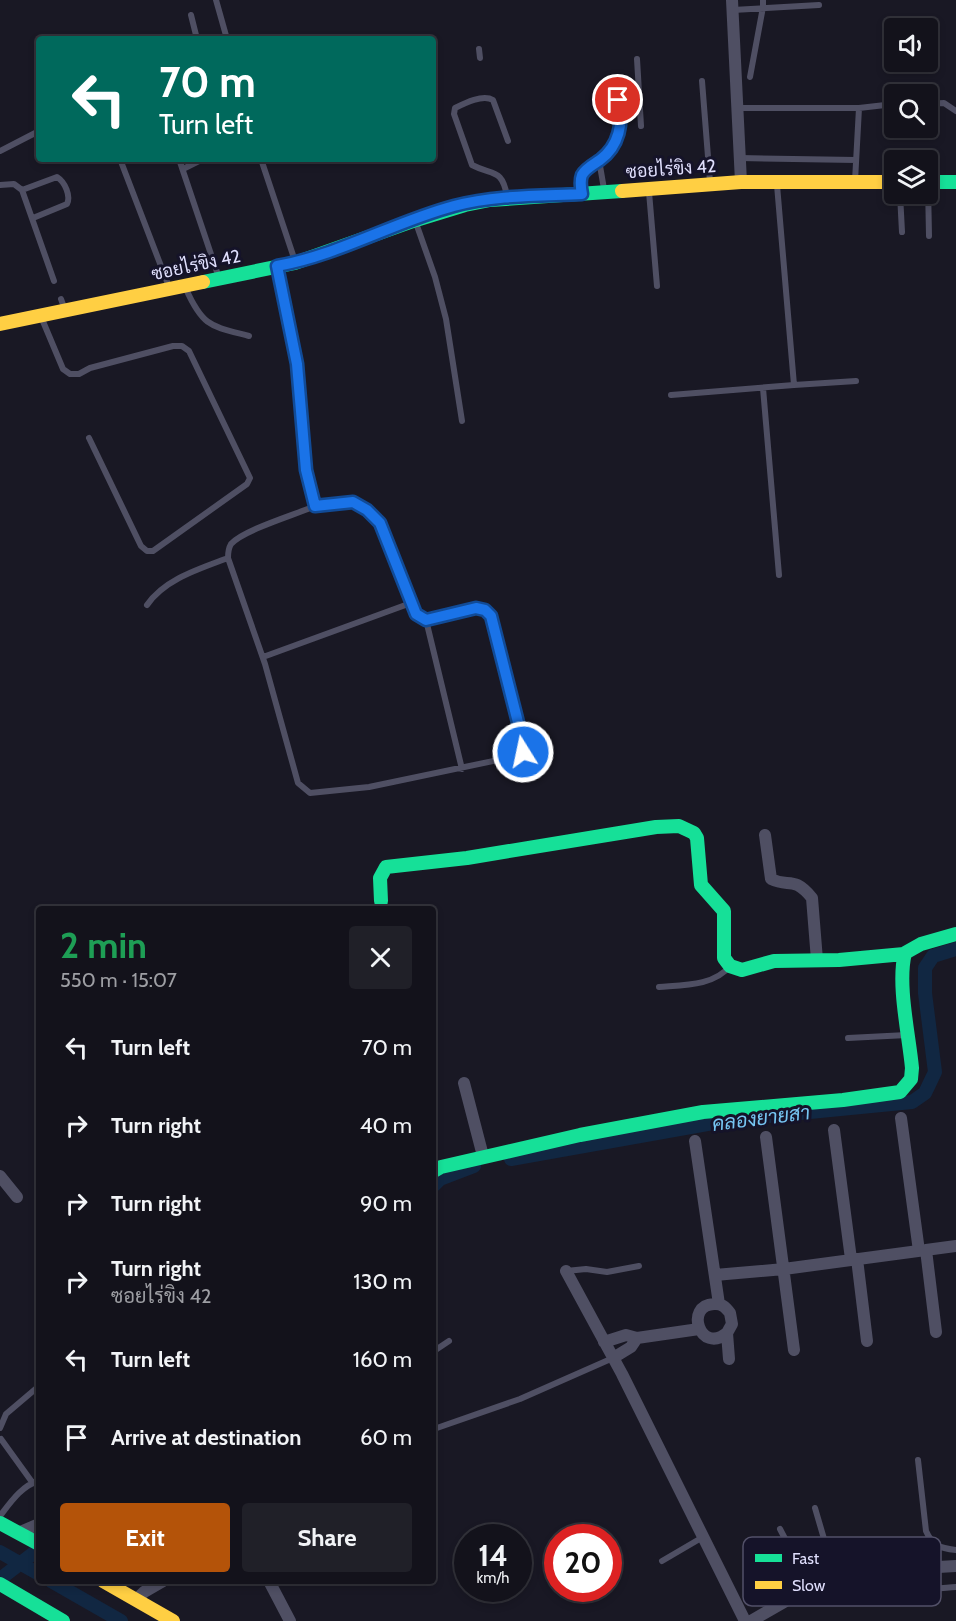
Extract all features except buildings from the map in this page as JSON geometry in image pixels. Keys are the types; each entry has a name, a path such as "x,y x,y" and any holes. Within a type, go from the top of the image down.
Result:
{"street":[{"path":"732,5 741,182"},
{"name":"ซอยไร่ขิง 42","path":"0,324 41,316 63,305 169,289 295,263 456,206 507,198 741,182 884,182"},
{"path":"938,182 956,182"},
{"path":"381,902 380,876 381,871 386,867 467,858 656,827 687,828 694,832 697,838 701,885 724,911 724,958 735,969 742,970 774,962 904,954 924,943 956,934"},
{"path":"765,835 771,879 777,882 796,883 812,898 817,960"},
{"path":"436,1171 441,1167 483,1156 703,1112 843,1100 900,1092 911,1080 912,1068 903,987 904,954"},
{"path":"464,1083 483,1156"},
{"path":"901,1119 936,1332"},
{"path":"834,1130 867,1341"},
{"path":"766,1137 794,1350"},
{"path":"694,1141 719,1304"},
{"path":"0,1176 17,1197"},
{"path":"716,1275 784,1269 956,1246"},
{"path":"566,1271 613,1358 745,1621"},
{"path":"719,1304 727,1309 732,1318 732,1324 727,1333 718,1338 703,1334 699,1329 697,1324 699,1313 707,1305 719,1304"},
{"path":"604,1342 626,1335 637,1338 699,1329"},
{"path":"727,1333 729,1359"},
{"path":"613,1358 631,1347 637,1338"},
{"path":"0,1523 36,1542"},
{"path":"21,1534 36,1526"},
{"path":"941,1567 956,1566"},
{"path":"108,1584 173,1621"},
{"path":"136,1600 158,1584"},
{"path":"271,1584 290,1621"},
{"path":"4,1587 63,1621"},
{"path":"751,1621 777,1606"}],"lane":[{"path":"216,0 226,36"},
{"path":"750,77 763,4"},
{"path":"732,5 819,5"},
{"path":"191,15 196,36"},
{"path":"479,49 480,58"},
{"path":"637,59 641,126"},
{"path":"702,81 710,184"},
{"path":"507,198 504,182 499,175 472,165 454,114 455,108 483,98 493,100 508,141"},
{"path":"582,194 581,177 616,142 621,125 618,100"},
{"path":"620,108 640,103"},
{"path":"938,103 944,103 956,111"},
{"path":"737,108 859,108 884,105"},
{"path":"855,182 859,108"},
{"path":"0,151 36,133"},
{"path":"740,158 856,160"},
{"path":"599,160 605,192"},
{"path":"121,162 169,289"},
{"path":"180,162 219,279"},
{"path":"183,169 197,162"},
{"path":"262,162 295,263"},
{"path":"22,190 57,177 62,180 69,196 67,204 33,218"},
{"path":"776,182 794,385"},
{"path":"0,185 14,184 22,190 54,281"},
{"path":"649,189 657,286"},
{"path":"901,204 902,232"},
{"path":"927,204 928,236"},
{"path":"415,220 435,277 446,319 462,422"},
{"path":"277,266 297,364 306,470 315,506"},
{"path":"185,285 195,308 205,322 249,336"},
{"path":"41,316 63,369 70,374 80,374 90,368 173,346 182,346 189,351 250,478 247,484 153,551 147,551 141,546 89,438"},
{"path":"671,395 856,381"},
{"path":"763,388 779,575"},
{"path":"353,502 367,510 380,523 416,614 426,620 476,608 485,610 491,616 524,746 523,752 517,756 462,769 357,789 310,793 298,783 263,657 228,558 228,549 233,542 248,533 315,506 353,502"},
{"path":"147,605 157,592 187,574 228,558"},
{"path":"263,657 411,603"},
{"path":"426,620 462,769"},
{"path":"659,987 718,978 730,966"},
{"path":"848,1038 909,1034"},
{"path":"566,1271 586,1269 607,1272 639,1266"},
{"path":"436,1350 448,1341"},
{"path":"436,1428 520,1399 613,1358"},
{"path":"0,1428 6,1414 24,1396 36,1388"},
{"path":"0,1438 35,1481 22,1490 0,1516"},
{"path":"918,1460 928,1537"},
{"path":"815,1508 825,1537"},
{"path":"780,1529 784,1537"},
{"path":"662,1561 703,1537"},
{"path":"941,1548 956,1550"},
{"path":"941,1588 956,1587"}],"waterway":[{"name":"คลองยายสา","path":"511,1159 730,1120 912,1102 925,1093 935,1072 925,993 925,968 933,956 956,949"},
{"name":"คลองยายสา","path":"436,1183 440,1179 474,1166"},
{"name":"คลองยายสา","path":"0,1579 36,1551"},
{"name":"คลองยายสา","path":"0,1552 36,1572"},
{"path":"56,1584 121,1621"}],"traffic: fast":[{"path":"938,182 956,182"},
{"path":"203,282 295,263 465,205 490,200 622,191"},
{"path":"381,901 380,878 386,867 467,858 656,827 679,826 694,833 697,838 701,885 724,911 724,958 730,966 742,970 774,961 839,960 904,954"},
{"path":"436,1170 580,1135 703,1112 843,1100 900,1092 911,1079 912,1068 902,979 905,953 921,944 956,934"},
{"path":"0,1523 36,1542"},
{"path":"0,1584 63,1621"}],"traffic: slow":[{"path":"622,191 741,182 884,182"},
{"path":"0,324 203,282"},
{"path":"108,1584 173,1621"}],"route":[{"path":"523,752 524,746 491,616 485,610 476,608 426,620 416,614 380,523 367,510 353,502 315,506 306,470 297,364 277,266 325,254 436,211 456,206 490,200 582,194 581,177 586,170 605,156 616,142 621,125 618,100"}]}
